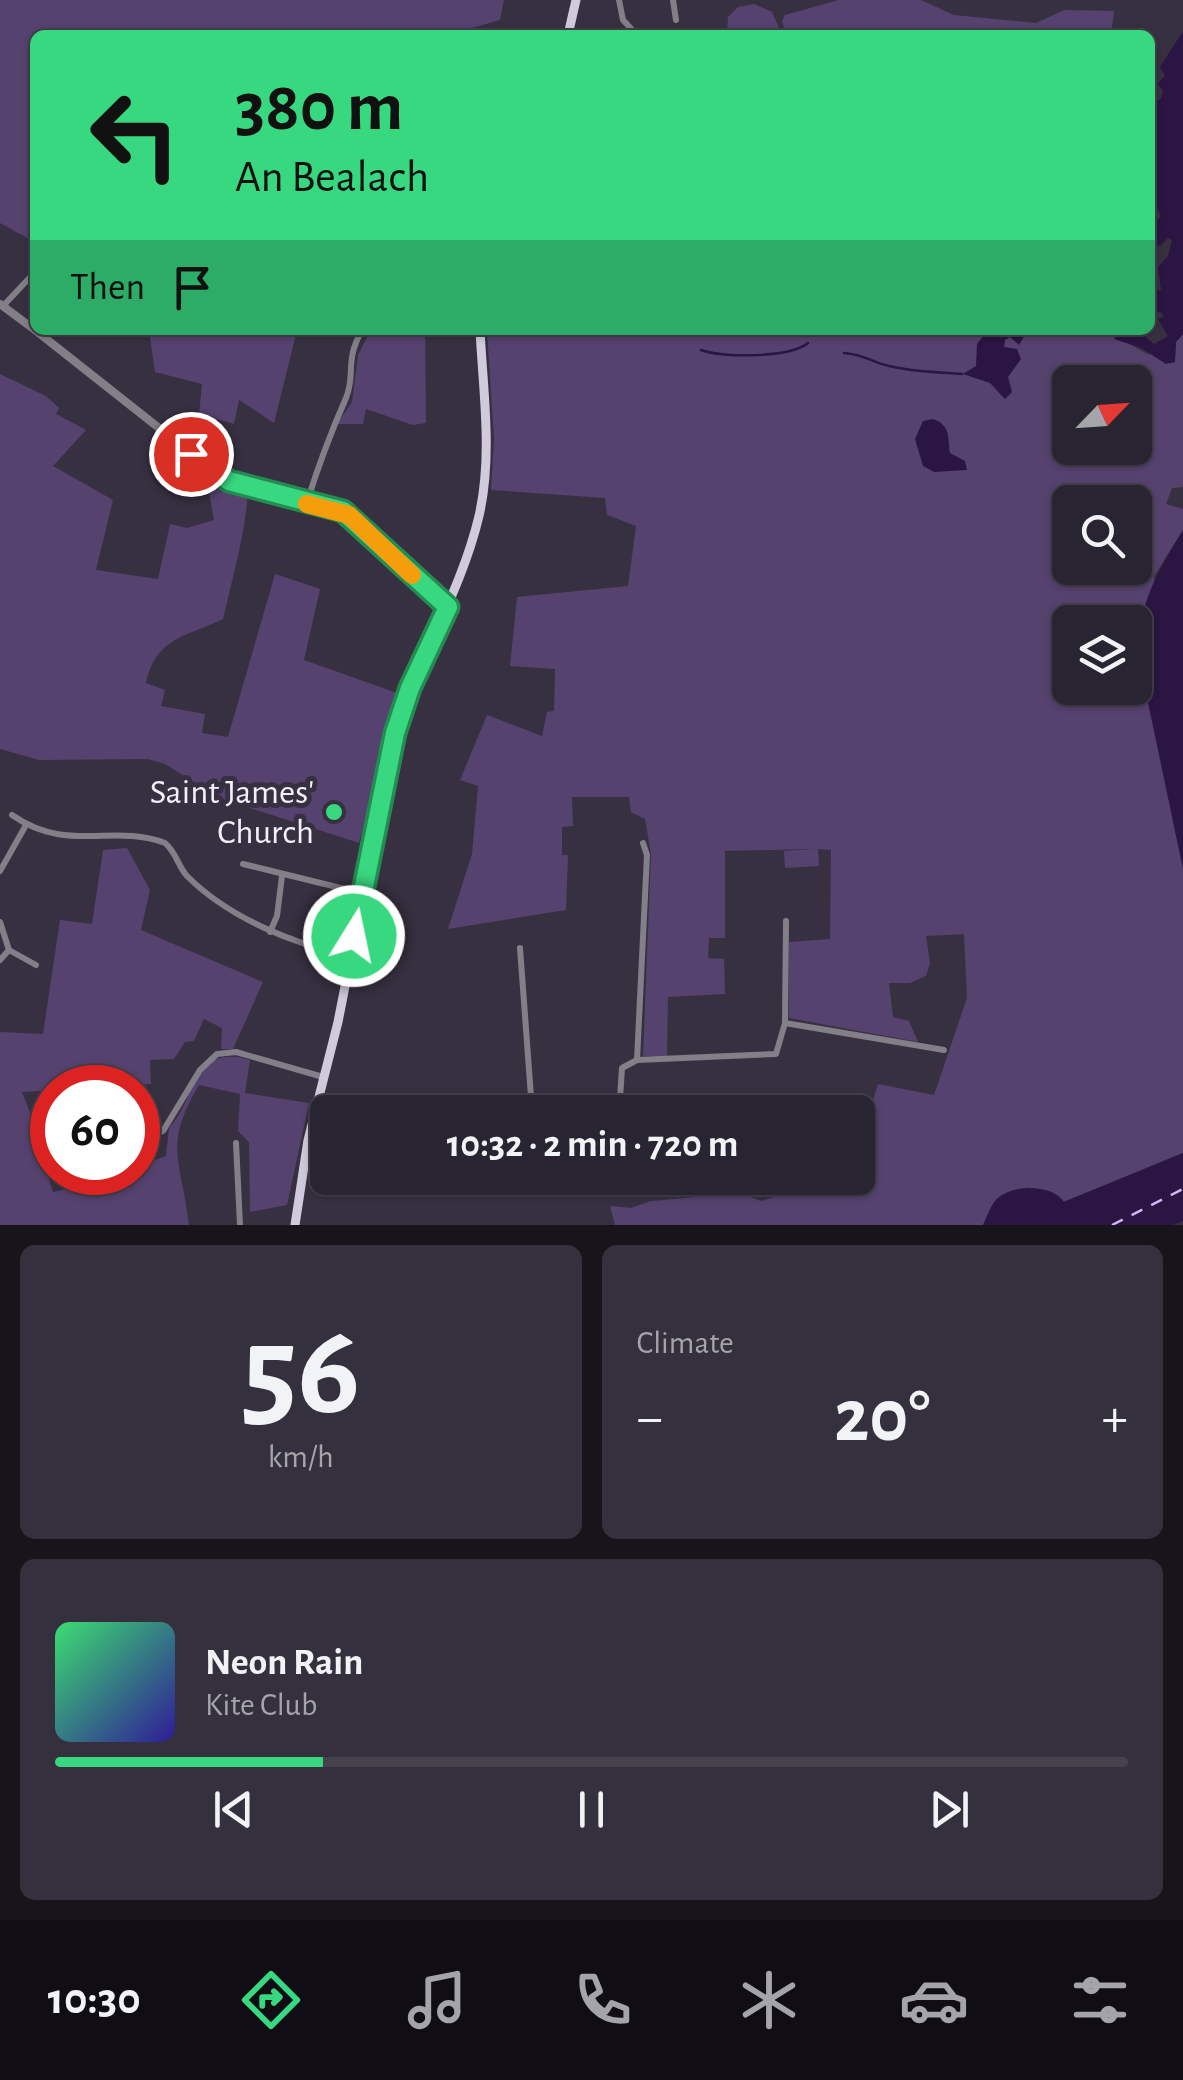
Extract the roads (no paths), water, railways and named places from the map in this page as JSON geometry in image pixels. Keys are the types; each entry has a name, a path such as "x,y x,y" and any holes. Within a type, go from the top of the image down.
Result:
{"main road":[{"path":"569,30 576,0"},
{"path":"295,1225 308,1140 402,711 448,607 480,514 486,439 480,335"}],"street":[{"path":"619,0 624,20 633,30"},
{"path":"673,0 676,20"},
{"path":"30,277 1,306 30,326"},
{"path":"41,335 214,472 349,515 448,607"},
{"path":"306,504 335,416 346,397 349,356 360,335"},
{"path":"12,815 26,826 78,839 133,837 165,844 194,882 270,932 300,945 350,956"},
{"path":"0,872 26,826"},
{"path":"637,1060 647,855 643,844"},
{"path":"243,864 361,893"},
{"path":"270,932 277,916 282,876"},
{"path":"620,1095 622,1068 637,1060 768,1056 780,1050 786,921"},
{"path":"0,922 9,950 36,965"},
{"path":"520,948 531,1095"},
{"path":"0,960 9,950"},
{"path":"784,1023 944,1050"},
{"path":"160,1132 200,1070 223,1052 323,1077"},
{"path":"236,1143 240,1225"}],"waterway":[{"path":"701,350 756,355 787,352 808,343"},
{"path":"844,353 898,368 962,374"}],"place":[{"name":"Saint James' Church","path":"334,812"}]}
